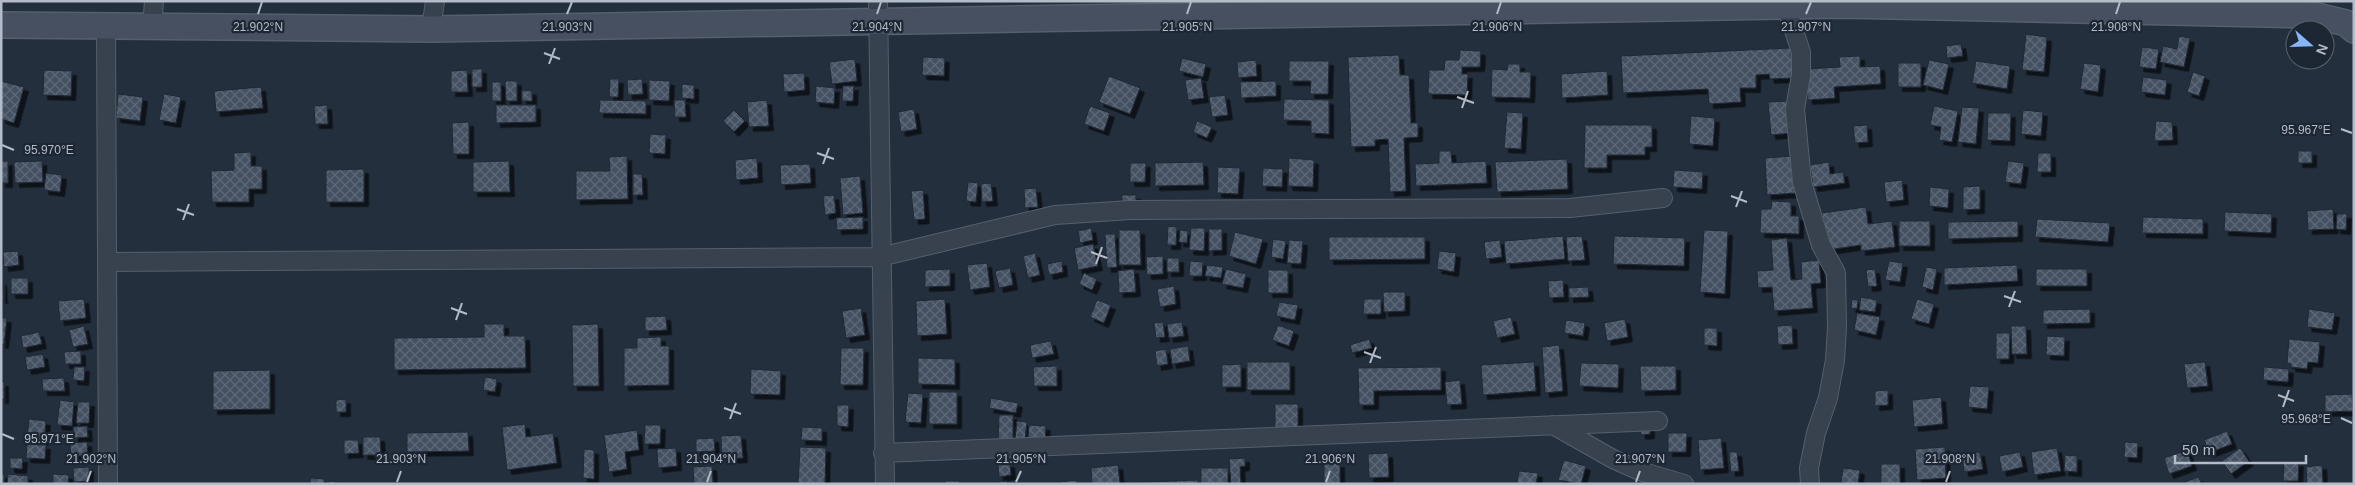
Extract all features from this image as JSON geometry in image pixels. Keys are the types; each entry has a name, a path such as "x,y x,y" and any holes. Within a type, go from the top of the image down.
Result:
{"street":[{"path":"152,28 154,1"},
{"path":"431,30 435,1"},
{"path":"1,25 431,30 878,12 1786,6 1844,3 2313,15 2346,23 2354,30"},
{"path":"1786,6 1801,52 1801,75 1795,109 1802,182 1821,245 1836,273 1837,327 1835,360 1828,398 1816,433 1809,468 1810,484"},
{"path":"878,12 880,257 885,484"},
{"path":"106,27 108,484"},
{"path":"108,262 880,257 1065,214 1130,210 1570,208 1663,198"},
{"path":"883,453 1658,420"},
{"path":"1553,425 1626,465 1684,484"}],"building":[{"path":"2026,34 2047,37 2044,72 2022,70"},
{"path":"2179,36 2190,38 2184,67 2160,62 2163,46 2177,49"},
{"path":"1961,44 1963,56 1947,58 1946,46"},
{"path":"2142,47 2159,49 2156,69 2139,67"},
{"path":"1791,48 1792,78 1770,79 1769,74 1756,75 1756,88 1740,88 1741,102 1709,104 1708,89 1623,93 1621,56"},
{"path":"1460,50 1481,51 1480,67 1462,67 1462,74 1468,74 1467,95 1428,94 1429,70 1444,70 1445,60 1459,60"},
{"path":"1399,55 1400,75 1409,75 1411,123 1418,123 1418,137 1404,138 1406,191 1390,192 1388,139 1375,140 1375,146 1351,147 1348,57"},
{"path":"1860,56 1860,67 1880,66 1881,84 1834,87 1835,98 1808,100 1806,69 1840,67 1839,57"},
{"path":"923,57 945,58 944,76 922,75"},
{"path":"1182,58 1206,64 1203,77 1179,71"},
{"path":"855,59 857,81 832,84 829,62"},
{"path":"1256,60 1257,76 1238,78 1237,62"},
{"path":"1929,60 1949,64 1943,90 1923,85"},
{"path":"1289,61 1329,61 1328,94 1310,94 1311,81 1289,81"},
{"path":"1976,61 2010,66 2007,89 1972,83"},
{"path":"1898,63 1921,63 1921,87 1898,87"},
{"path":"2084,63 2101,65 2098,92 2080,89"},
{"path":"1508,64 1520,64 1520,72 1531,72 1530,98 1491,97 1492,69 1507,70"},
{"path":"472,69 482,69 482,87 472,87"},
{"path":"44,70 72,71 71,96 43,95"},
{"path":"467,70 468,92 451,92 451,71"},
{"path":"1607,71 1608,95 1562,98 1561,74"},
{"path":"2193,72 2205,76 2199,96 2187,92"},
{"path":"804,73 805,90 784,92 783,74"},
{"path":"1109,76 1140,88 1130,114 1099,102"},
{"path":"2143,77 2167,80 2165,95 2141,92"},
{"path":"1201,78 1204,98 1188,100 1185,80"},
{"path":"610,79 619,79 618,97 609,97"},
{"path":"642,79 643,94 628,95 627,80"},
{"path":"649,80 670,81 669,101 649,100"},
{"path":"1,81 24,87 14,123 1,119"},
{"path":"505,81 517,81 517,101 506,101"},
{"path":"1276,81 1276,96 1241,98 1240,82"},
{"path":"492,82 501,82 501,101 492,101"},
{"path":"682,84 694,85 694,99 682,98"},
{"path":"816,86 835,88 834,104 815,102"},
{"path":"843,86 854,86 853,101 842,101"},
{"path":"261,87 263,108 216,112 214,91"},
{"path":"522,90 532,91 532,101 522,101"},
{"path":"118,94 143,97 140,121 116,118"},
{"path":"164,94 181,97 176,123 159,120"},
{"path":"1225,95 1228,115 1212,117 1209,97"},
{"path":"1284,99 1329,100 1329,134 1311,133 1311,121 1283,120"},
{"path":"600,100 646,101 646,114 599,113"},
{"path":"674,100 685,100 686,117 675,117"},
{"path":"767,100 769,126 749,127 747,102"},
{"path":"1790,101 1792,133 1771,135 1768,102"},
{"path":"327,105 328,124 315,124 314,106"},
{"path":"496,105 536,105 536,122 496,123"},
{"path":"1090,106 1110,113 1104,131 1084,124"},
{"path":"1934,106 1958,111 1952,142 1939,140 1941,127 1930,125"},
{"path":"1962,107 1979,108 1976,144 1958,142"},
{"path":"914,109 917,129 901,132 898,112"},
{"path":"734,110 745,121 734,132 723,121"},
{"path":"2023,110 2043,112 2041,136 2021,134"},
{"path":"1507,112 1523,113 1521,149 1504,148"},
{"path":"1988,113 2011,113 2010,141 1987,140"},
{"path":"1691,116 1715,118 1713,146 1689,144"},
{"path":"1197,121 1212,127 1207,138 1193,132"},
{"path":"2156,121 2172,122 2173,140 2154,141"},
{"path":"469,122 469,154 453,154 452,123"},
{"path":"1585,125 1652,125 1652,147 1645,147 1645,155 1607,155 1607,168 1584,168"},
{"path":"1867,125 1868,142 1855,143 1853,126"},
{"path":"650,134 666,135 665,154 649,153"},
{"path":"1439,151 1451,151 1452,163 1486,161 1487,183 1416,186 1415,164 1439,163"},
{"path":"2298,151 2312,151 2312,163 2298,163"},
{"path":"251,152 251,166 262,166 262,189 249,189 249,202 212,202 211,171 234,170 234,153"},
{"path":"2038,153 2051,153 2051,172 2037,172"},
{"path":"627,156 628,199 576,200 576,171 610,171 609,157"},
{"path":"1794,156 1796,193 1767,195 1765,158"},
{"path":"757,158 758,178 736,180 735,160"},
{"path":"1289,158 1314,160 1313,187 1288,186"},
{"path":"1567,159 1568,189 1497,192 1495,162"},
{"path":"1,161 8,161 8,183 1,183"},
{"path":"42,161 43,182 15,183 14,162"},
{"path":"509,161 510,192 473,192 473,162"},
{"path":"2008,161 2024,163 2021,184 2005,182"},
{"path":"1203,162 1204,185 1155,186 1155,163"},
{"path":"1829,162 1830,174 1843,172 1845,183 1813,187 1810,165"},
{"path":"1130,163 1146,163 1145,182 1130,182"},
{"path":"810,164 811,183 781,185 780,165"},
{"path":"1218,167 1240,168 1238,194 1217,193"},
{"path":"1263,168 1283,169 1282,187 1262,186"},
{"path":"364,169 364,202 326,202 326,170"},
{"path":"1674,170 1703,172 1702,189 1673,187"},
{"path":"46,173 62,175 60,192 44,190"},
{"path":"633,174 642,174 643,195 633,195"},
{"path":"860,176 863,213 843,215 840,178"},
{"path":"1902,180 1904,200 1886,202 1884,182"},
{"path":"968,182 978,183 976,202 966,201"},
{"path":"991,183 993,201 982,202 981,184"},
{"path":"1980,186 1980,209 1963,210 1963,187"},
{"path":"1930,187 1949,189 1948,208 1929,206"},
{"path":"1036,188 1038,207 1025,208 1024,189"},
{"path":"923,190 925,219 914,220 911,191"},
{"path":"834,195 836,213 825,215 823,196"},
{"path":"1122,195 1136,195 1136,208 1122,208"},
{"path":"1772,201 1791,202 1791,216 1799,216 1799,234 1760,233 1761,209 1771,209"},
{"path":"1866,207 1868,224 1892,221 1895,247 1861,251 1861,245 1827,250 1822,213"},
{"path":"2333,209 2334,229 2308,230 2307,211"},
{"path":"2225,212 2272,214 2271,233 2224,231"},
{"path":"2337,214 2347,214 2346,230 2336,229"},
{"path":"863,217 863,229 837,230 836,218"},
{"path":"2143,217 2203,219 2203,234 2142,233"},
{"path":"2037,219 2110,223 2108,242 2035,237"},
{"path":"1899,221 1930,221 1930,246 1899,246"},
{"path":"2018,221 2018,237 1948,239 1948,222"},
{"path":"1168,226 1177,227 1176,245 1167,245"},
{"path":"1091,228 1093,240 1080,243 1078,231"},
{"path":"1191,228 1205,228 1204,251 1189,250"},
{"path":"1209,229 1222,229 1222,250 1209,251"},
{"path":"1119,230 1140,230 1141,265 1119,265"},
{"path":"1180,230 1188,231 1187,243 1179,242"},
{"path":"1704,230 1728,231 1725,294 1700,292"},
{"path":"1235,232 1263,239 1256,264 1229,256"},
{"path":"1105,234 1115,234 1117,267 1107,268"},
{"path":"1563,236 1565,259 1506,264 1504,241"},
{"path":"1582,236 1585,260 1568,261 1566,237"},
{"path":"1614,236 1685,238 1684,266 1613,264"},
{"path":"1329,237 1425,237 1425,259 1329,260"},
{"path":"1787,238 1791,280 1802,279 1801,262 1819,260 1821,283 1811,284 1813,308 1774,311 1772,287 1758,288 1757,271 1773,270 1771,240"},
{"path":"1273,239 1286,241 1283,259 1271,257"},
{"path":"1289,240 1303,241 1301,264 1287,263"},
{"path":"1500,240 1502,257 1486,259 1484,242"},
{"path":"1093,244 1098,266 1078,270 1074,248"},
{"path":"18,251 19,265 4,267 3,252"},
{"path":"1439,251 1456,253 1454,272 1437,269"},
{"path":"1035,253 1040,275 1028,278 1023,256"},
{"path":"1163,256 1163,274 1147,275 1146,257"},
{"path":"1167,258 1179,258 1179,272 1167,272"},
{"path":"1062,261 1063,272 1049,275 1047,264"},
{"path":"1190,261 1203,262 1202,276 1189,276"},
{"path":"1889,261 1903,263 1900,282 1885,280"},
{"path":"987,263 990,287 970,290 967,265"},
{"path":"1207,265 1223,267 1221,278 1205,276"},
{"path":"2017,265 2018,281 1944,285 1944,268"},
{"path":"1926,267 1937,269 1933,290 1922,287"},
{"path":"1010,268 1013,285 999,288 995,271"},
{"path":"950,269 950,286 925,287 925,270"},
{"path":"1134,269 1136,292 1119,293 1118,271"},
{"path":"1226,269 1246,274 1243,288 1222,284"},
{"path":"1875,269 1877,286 1868,287 1866,270"},
{"path":"2036,269 2087,269 2087,286 2036,286"},
{"path":"1268,270 1288,270 1288,293 1268,293"},
{"path":"1084,273 1097,279 1092,290 1079,284"},
{"path":"11,278 28,278 28,294 11,294"},
{"path":"1563,280 1564,297 1549,298 1548,281"},
{"path":"2,281 3,299 1,299"},
{"path":"1174,286 1176,304 1160,307 1157,289"},
{"path":"1588,287 1589,297 1569,298 1569,288"},
{"path":"1383,292 1405,292 1405,311 1384,312"},
{"path":"1861,297 1877,300 1875,312 1859,310"},
{"path":"84,299 86,318 60,321 58,301"},
{"path":"945,299 947,334 917,336 916,301"},
{"path":"1364,299 1381,299 1381,314 1363,314"},
{"path":"1852,299 1858,300 1857,309 1851,308"},
{"path":"1917,299 1934,304 1929,324 1911,319"},
{"path":"1097,300 1111,305 1104,323 1090,317"},
{"path":"1279,302 1298,305 1295,320 1276,316"},
{"path":"861,308 865,335 846,338 842,311"},
{"path":"2090,309 2090,323 2043,324 2043,310"},
{"path":"2309,309 2335,313 2332,330 2307,327"},
{"path":"1857,313 1880,317 1876,335 1854,330"},
{"path":"666,316 667,330 645,331 645,317"},
{"path":"1511,317 1515,334 1497,338 1493,321"},
{"path":"1,318 7,318 4,344 1,344"},
{"path":"1625,319 1628,337 1607,341 1604,323"},
{"path":"1566,320 1585,323 1583,336 1564,333"},
{"path":"1163,322 1165,337 1156,338 1154,323"},
{"path":"1182,322 1184,336 1169,338 1167,324"},
{"path":"484,324 504,324 504,336 525,336 526,368 394,370 394,338 484,337"},
{"path":"598,324 599,386 573,386 572,325"},
{"path":"1278,325 1294,331 1289,346 1272,340"},
{"path":"1792,325 1793,344 1778,345 1777,326"},
{"path":"84,326 88,344 73,347 69,330"},
{"path":"2011,326 2026,326 2027,354 2012,354"},
{"path":"1704,328 1717,328 1717,346 1704,345"},
{"path":"39,332 42,344 23,348 21,336"},
{"path":"1996,333 2010,333 2009,359 1996,359"},
{"path":"2047,336 2065,337 2064,356 2046,355"},
{"path":"661,337 661,346 669,346 669,385 624,386 624,348 637,348 637,338"},
{"path":"1369,339 1372,348 1352,353 1350,345"},
{"path":"2289,339 2320,342 2318,363 2308,362 2307,369 2291,367 2291,364 2287,363"},
{"path":"1051,341 1054,354 1032,358 1030,345"},
{"path":"1559,345 1563,391 1545,393 1542,347"},
{"path":"1188,346 1190,361 1172,364 1170,349"},
{"path":"841,348 864,348 863,385 840,385"},
{"path":"1166,349 1168,364 1157,366 1155,351"},
{"path":"81,351 81,364 65,364 64,352"},
{"path":"43,354 45,367 27,370 25,357"},
{"path":"918,358 955,359 955,385 918,384"},
{"path":"1247,362 1290,362 1290,390 1247,390"},
{"path":"1534,362 1536,391 1483,395 1481,365"},
{"path":"2205,362 2208,386 2187,388 2184,364"},
{"path":"1581,363 1619,364 1618,388 1579,386"},
{"path":"1241,364 1241,387 1222,387 1222,365"},
{"path":"1057,366 1057,386 1034,386 1033,367"},
{"path":"1640,366 1676,366 1676,390 1641,391"},
{"path":"74,367 85,367 84,381 73,380"},
{"path":"1441,367 1441,390 1374,391 1374,405 1359,405 1358,368"},
{"path":"2264,367 2289,369 2288,382 2263,380"},
{"path":"751,369 781,371 780,395 750,394"},
{"path":"270,370 270,409 213,410 213,371"},
{"path":"485,377 497,379 495,392 483,390"},
{"path":"64,378 65,391 43,391 42,379"},
{"path":"1460,380 1462,404 1447,405 1445,382"},
{"path":"1,382 4,382 4,399 1,399"},
{"path":"1970,386 1989,387 1987,409 1968,407"},
{"path":"1888,390 1888,405 1875,406 1875,391"},
{"path":"929,392 957,392 957,424 929,424"},
{"path":"908,393 923,394 921,423 905,422"},
{"path":"2352,394 2353,411 2325,412 2325,395"},
{"path":"1941,397 1943,424 1914,427 1912,400"},
{"path":"991,398 1018,403 1016,413 989,408"},
{"path":"346,399 346,412 336,412 336,400"},
{"path":"60,400 74,402 72,426 57,425"},
{"path":"78,402 90,402 89,423 76,423"},
{"path":"1275,404 1298,404 1298,430 1275,430"},
{"path":"837,405 849,405 848,427 837,426"},
{"path":"999,415 1013,415 1013,445 998,445"},
{"path":"29,419 46,421 44,441 27,439"},
{"path":"1017,421 1027,422 1025,440 1015,439"},
{"path":"525,424 526,437 553,433 557,463 507,470 502,427"},
{"path":"645,425 661,425 660,444 644,444"},
{"path":"1029,425 1046,426 1045,441 1028,439"},
{"path":"1650,425 1650,434 1641,435 1640,426"},
{"path":"87,426 88,437 74,438 73,427"},
{"path":"802,427 822,428 822,441 801,440"},
{"path":"637,430 639,450 625,452 627,469 609,472 604,435"},
{"path":"2227,431 2232,444 2209,453 2204,440"},
{"path":"468,432 469,451 407,452 407,433"},
{"path":"1668,433 1687,433 1686,452 1668,452"},
{"path":"741,435 743,458 722,459 721,436"},
{"path":"363,437 380,437 381,455 363,455"},
{"path":"714,438 715,451 696,452 696,439"},
{"path":"1721,438 1724,468 1700,470 1698,440"},
{"path":"344,440 358,440 359,453 344,454"},
{"path":"87,442 88,456 71,456 70,443"},
{"path":"2125,442 2138,443 2137,458 2124,457"},
{"path":"27,444 46,445 45,459 26,458"},
{"path":"800,447 826,448 825,484 798,484"},
{"path":"1945,447 1946,478 1917,480 1915,449"},
{"path":"676,448 677,466 658,468 657,449"},
{"path":"2057,448 2061,471 2034,475 2031,452"},
{"path":"2240,448 2249,461 2231,474 2222,461"},
{"path":"584,449 594,450 594,479 583,478"},
{"path":"2187,450 2192,466 2169,474 2164,458"},
{"path":"1729,452 1737,452 1739,471 1731,472"},
{"path":"1980,452 1983,469 1964,472 1962,454"},
{"path":"2020,452 2023,467 2002,472 1999,456"},
{"path":"1388,453 1389,477 1369,478 1368,454"},
{"path":"2065,455 2077,456 2077,472 2064,471"},
{"path":"10,458 23,458 22,469 10,468"},
{"path":"1245,458 1245,466 1240,467 1241,484 1231,484 1229,459"},
{"path":"1564,460 1586,466 1581,484 1558,480"},
{"path":"2284,462 2299,462 2298,481 2283,481"},
{"path":"1010,463 1011,475 999,477 998,464"},
{"path":"1324,463 1340,463 1340,484 1324,484"},
{"path":"1881,464 1900,464 1900,484 1881,484"},
{"path":"1118,465 1120,484 1092,484 1091,468"},
{"path":"2322,465 2323,484 2307,484 2306,467"},
{"path":"712,466 713,483 694,484 693,467"},
{"path":"89,467 89,481 74,482 73,468"},
{"path":"1201,468 1228,468 1228,484 1201,484"},
{"path":"1843,468 1860,470 1858,484 1841,483"},
{"path":"1519,471 1538,473 1536,484 1517,484"},
{"path":"1,474 4,474 4,484 1,484"},
{"path":"8,474 28,476 28,484 7,484"},
{"path":"53,474 69,475 68,484 53,484"},
{"path":"2198,477 2202,484 2183,484 2183,483"},
{"path":"311,478 325,479 324,484 310,484"},
{"path":"1077,480 1077,484 1061,484 1060,482"},
{"path":"1198,480 1198,484 1125,484 1125,483"},
{"path":"329,481 343,483 343,484 329,484"},
{"path":"945,481 959,481 959,484 945,484"},
{"path":"1007,481 1008,484 998,484 998,482"}]}
